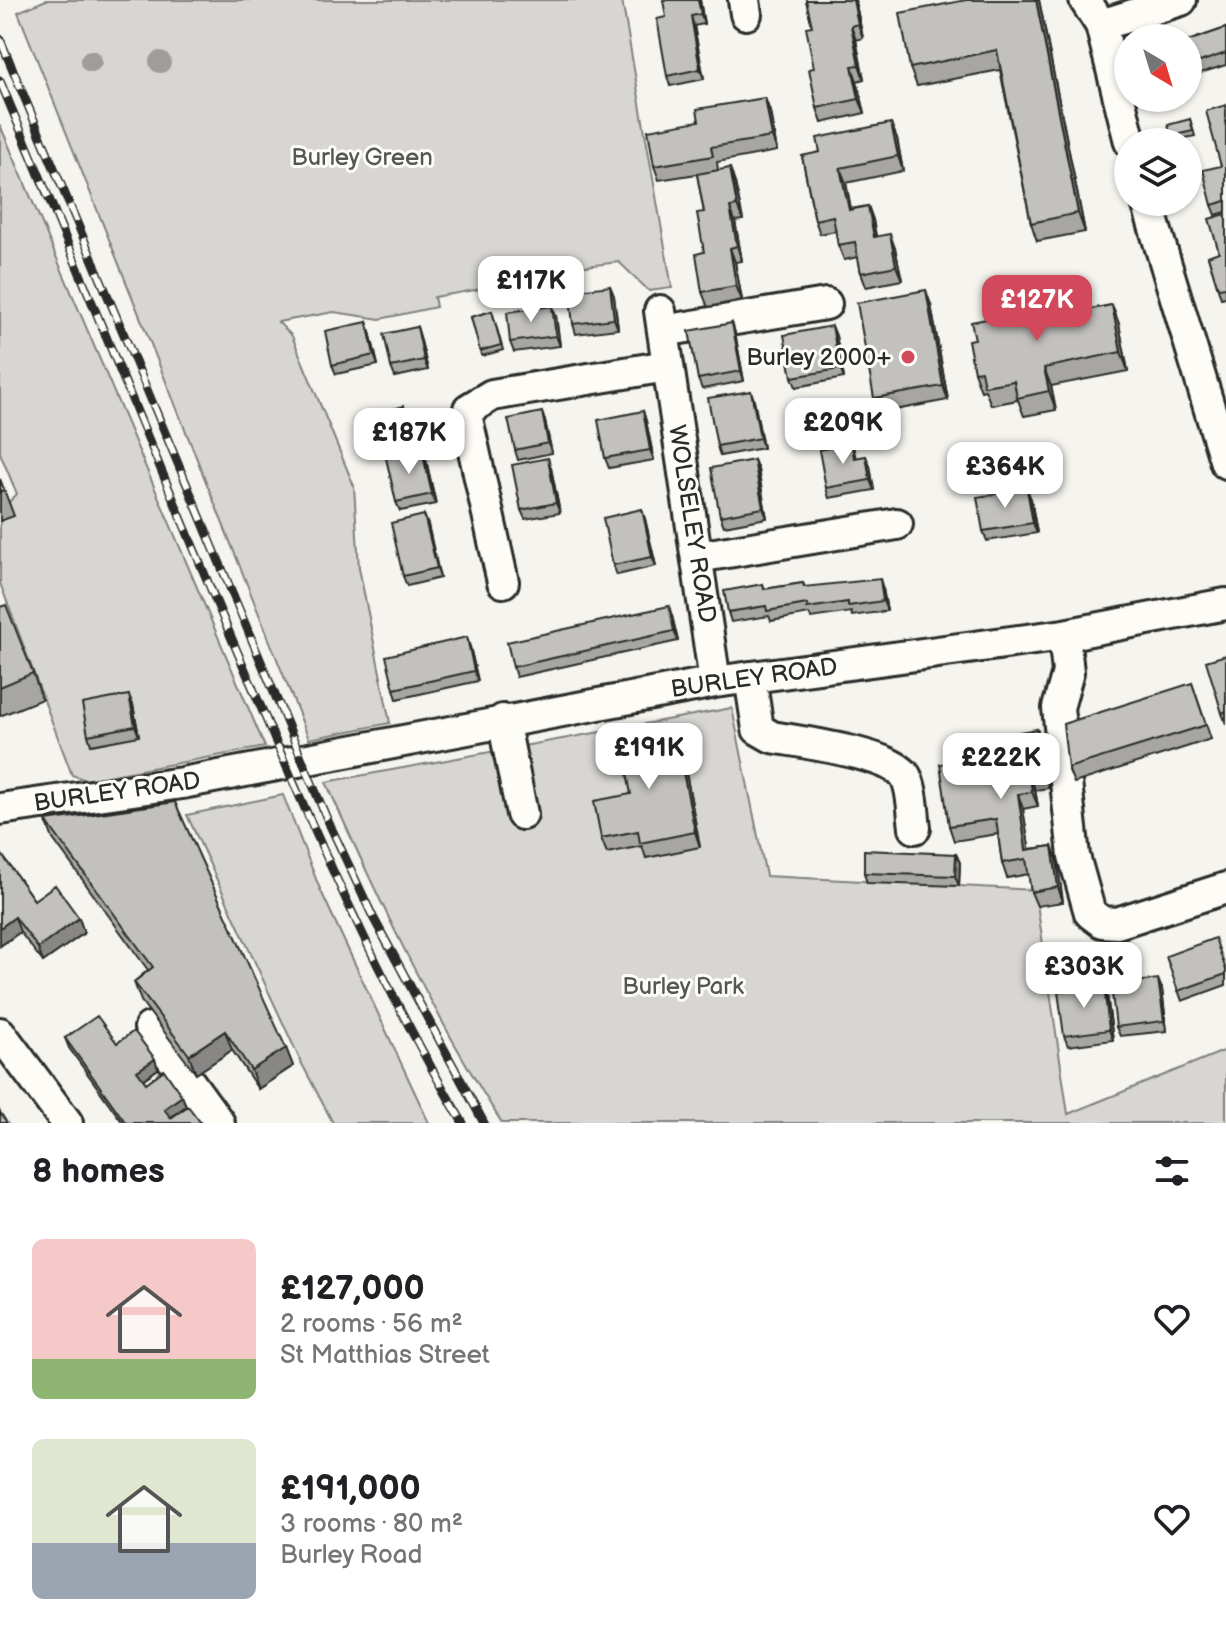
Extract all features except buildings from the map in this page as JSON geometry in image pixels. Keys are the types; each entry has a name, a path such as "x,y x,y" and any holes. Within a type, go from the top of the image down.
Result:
{"street":[{"path":"1126,128 1093,12 1181,0"},
{"path":"1152,216 1214,380 1226,463"},
{"name":"WOLSELEY ROAD","path":"715,682 662,321 826,304"},
{"path":"503,582 467,419 469,409 492,395 667,366"},
{"path":"697,557 897,524"},
{"name":"BURLEY ROAD","path":"0,809 182,783 715,682 1064,635 1226,604"},
{"path":"1064,635 1068,672 1058,708 1066,800 1074,856 1090,913 1102,922 1117,923 1226,888"},
{"path":"750,677 758,729 772,737 873,758 899,768 907,778 915,828"},
{"path":"503,720 522,814"},
{"path":"150,1028 219,1123"},
{"path":"6,1051 67,1123"}],"green space":[{"name":"Burley Green","path":"46,0 622,0 672,288 649,291 619,262 578,267 552,277 434,297 436,307 380,319 334,312 278,322 292,336 354,486 359,568 390,723 309,739 18,12"},
{"path":"0,125 265,747 86,780 72,775 0,583 0,511 17,494 0,453"},
{"name":"Burley Park","path":"732,708 766,876 1035,890 1068,1114 1226,1050 1226,1123 502,1123 453,1041 408,956 326,782"},
{"path":"283,795 320,889 429,1123 333,1123 301,1062 187,815"}],"railway":[{"path":"0,39 327,819 373,917 484,1123"},
{"path":"0,81 270,729 321,844 402,1014 463,1123"}],"place":[{"name":"Burley 2000+","path":"908,357"}]}
